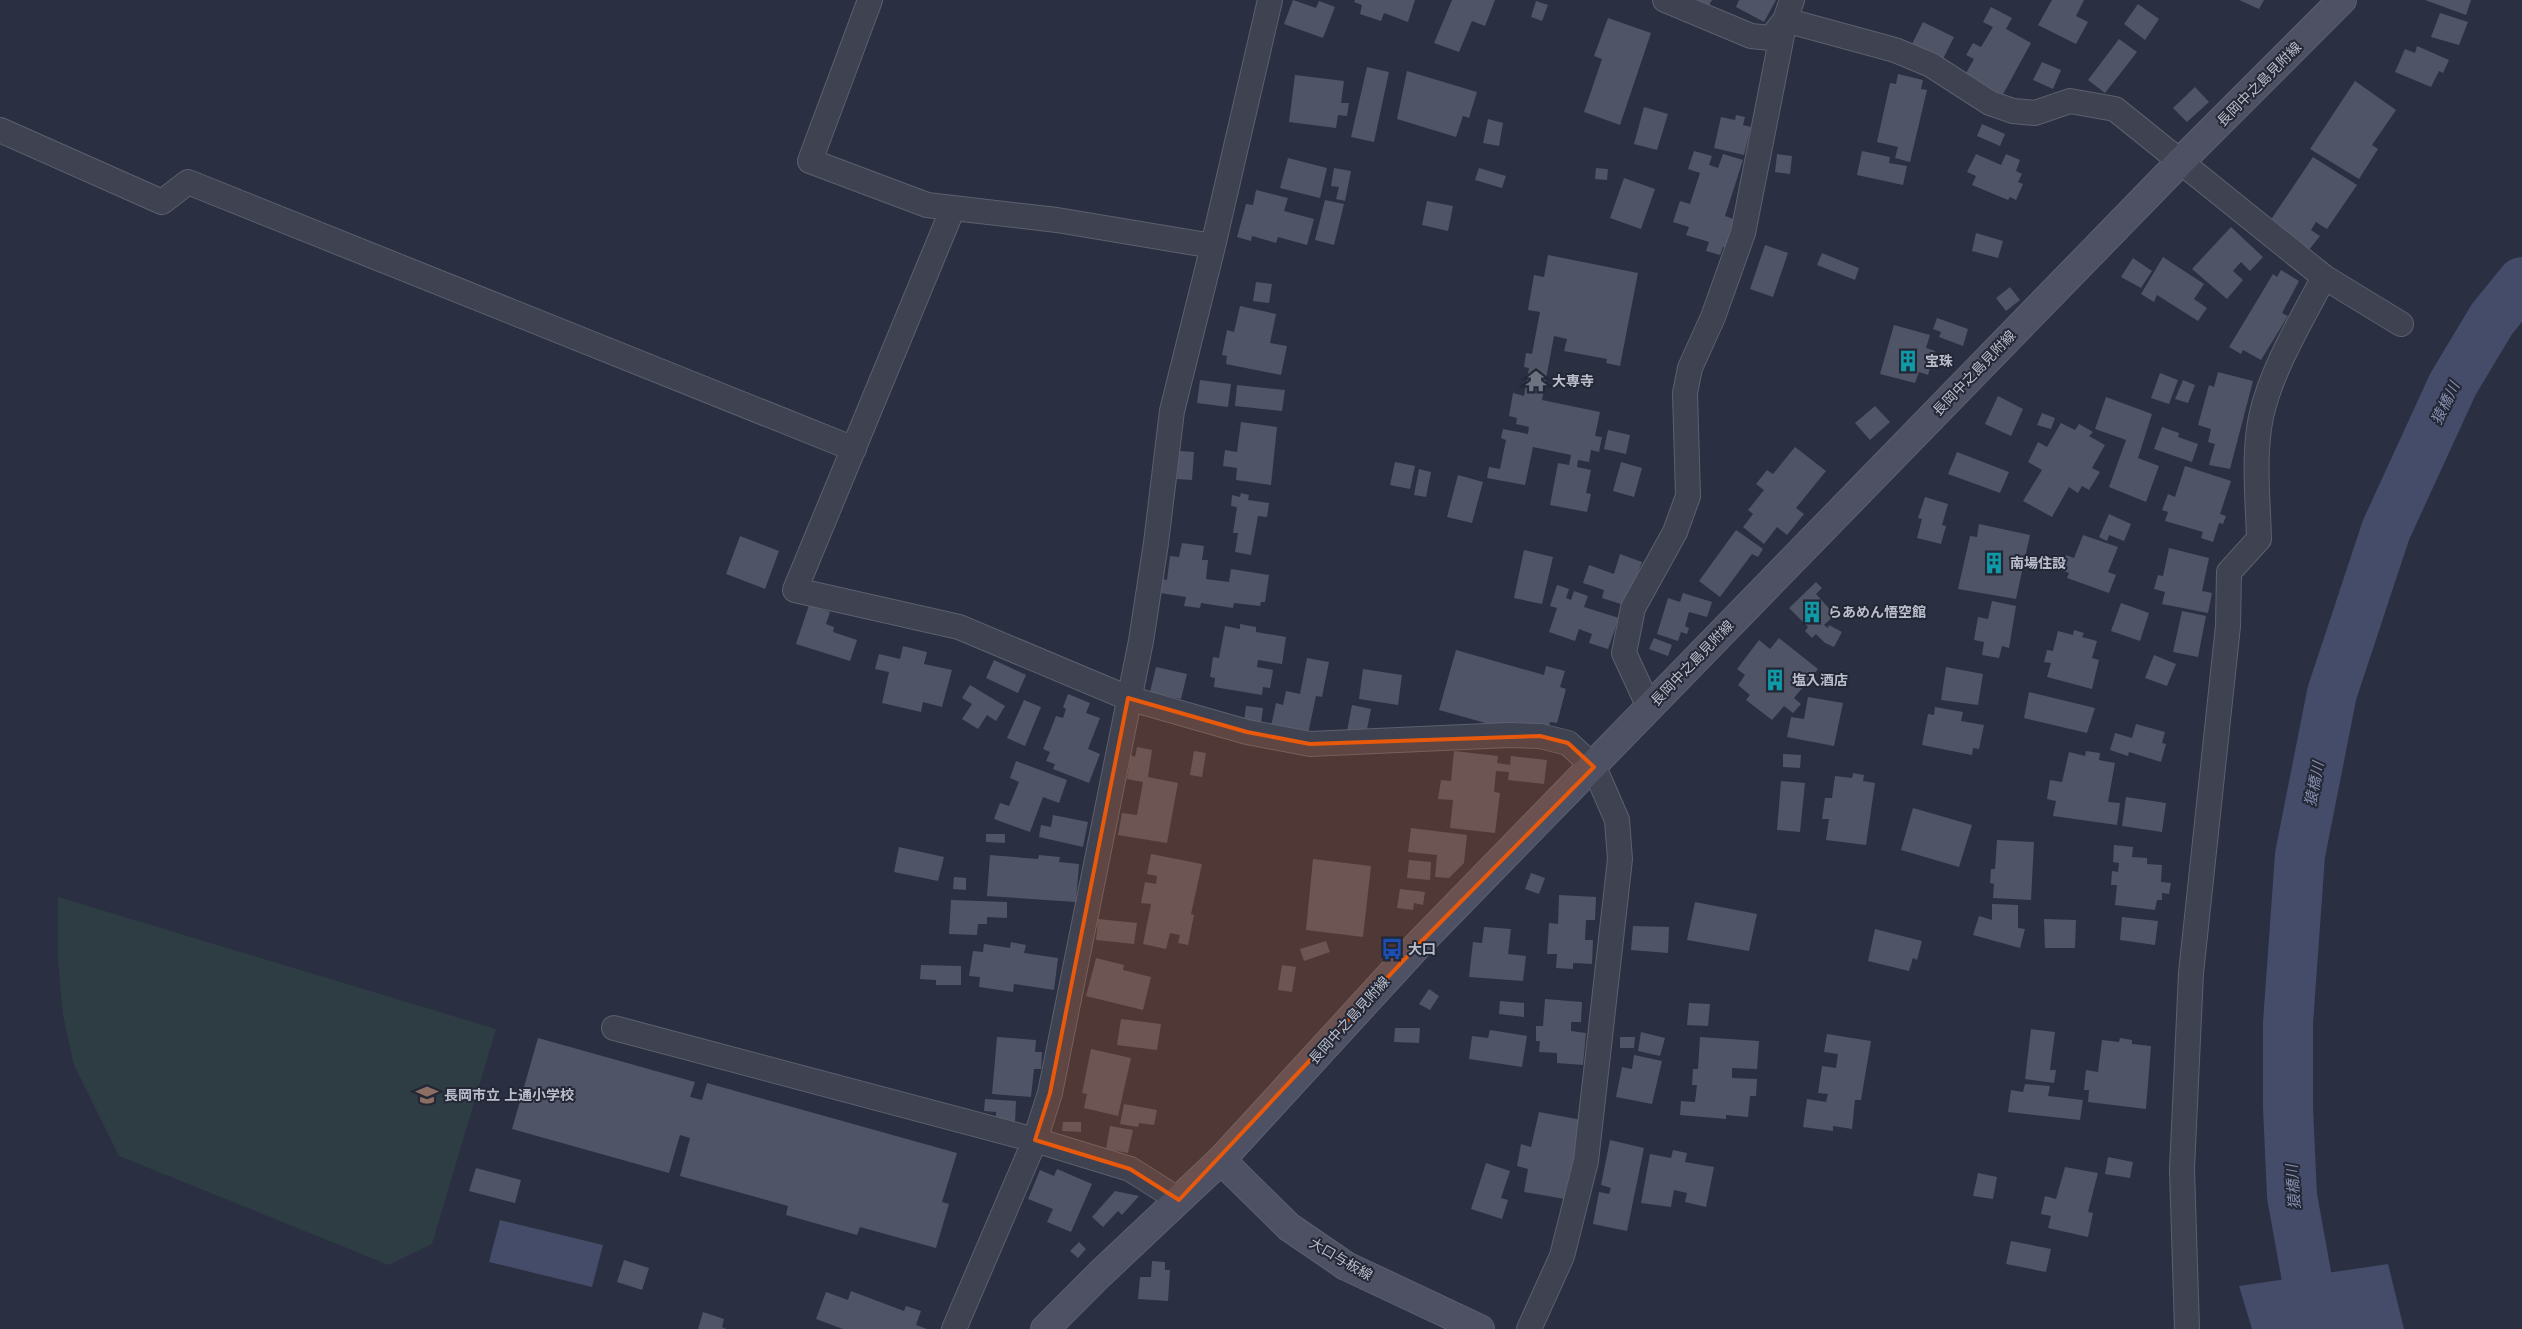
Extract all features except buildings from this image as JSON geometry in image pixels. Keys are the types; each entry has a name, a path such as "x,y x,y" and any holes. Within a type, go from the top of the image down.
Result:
{"main road":[{"name":"長岡中之島見附線","path":"1045,1329 1099,1275 1221,1160 1419,944 2180,162 2342,0"},
{"name":"大口与板線","path":"1221,1160 1289,1228 1346,1266 1480,1329"}],"street":[{"path":"870,0 810,161 927,205 1057,220 1213,246"},
{"path":"954,1329 1035,1140 1050,1093 1140,641 1156,543 1172,411 1213,246 1270,0"},
{"path":"1665,0 1751,36 1771,38 1789,10"},
{"path":"1789,10 1931,65 1990,103 2013,111 2035,112 2070,101 2115,109 2324,277 2401,324"},
{"path":"1649,707 1624,654 1633,608 1675,532 1688,496 1685,393 1690,368 1713,317 1743,233 1789,10"},
{"path":"0,130 162,202 188,182 854,450"},
{"path":"953,208 795,590 959,627 1128,698 1247,732 1310,744 1424,738 1540,736 1568,743 1594,766 1617,820 1620,859 1586,1161 1562,1256 1529,1329"},
{"path":"2187,1329 2182,1169 2191,973 2228,626 2229,572 2259,539 2257,458 2261,416 2281,359 2324,277"},
{"path":"614,1028 1035,1140 1130,1170 1179,1200"}],"highlighted area":[{"path":"1128,698 1247,732 1310,744 1540,736 1568,743 1594,767 1419,944 1179,1200 1130,1169 1035,1140 1050,1093"}],"shaded area":[{"path":"58,897 496,1029 432,1244 389,1265 119,1156 74,1065 63,1015 58,960"}],"water":[{"path":"500,1220 603,1245 592,1287 489,1262"},
{"path":"2388,1264 2404,1329 2252,1329 2239,1286"}],"waterway":[{"name":"猿橋川","path":"2316,1329 2292,1196 2288,1107 2288,1023 2300,855 2332,693 2386,530 2453,384 2492,319 2522,282"}],"place":[{"name":"宝珠","path":"1908,361"},
{"name":"大専寺","path":"1536,381"},
{"name":"南場住設","path":"1994,563"},
{"name":"らあめん悟空館","path":"1812,612"},
{"name":"塩入酒店","path":"1775,680"},
{"name":"大口","path":"1392,949"},
{"name":"長岡市立 上通小学校","path":"427,1095"}]}
